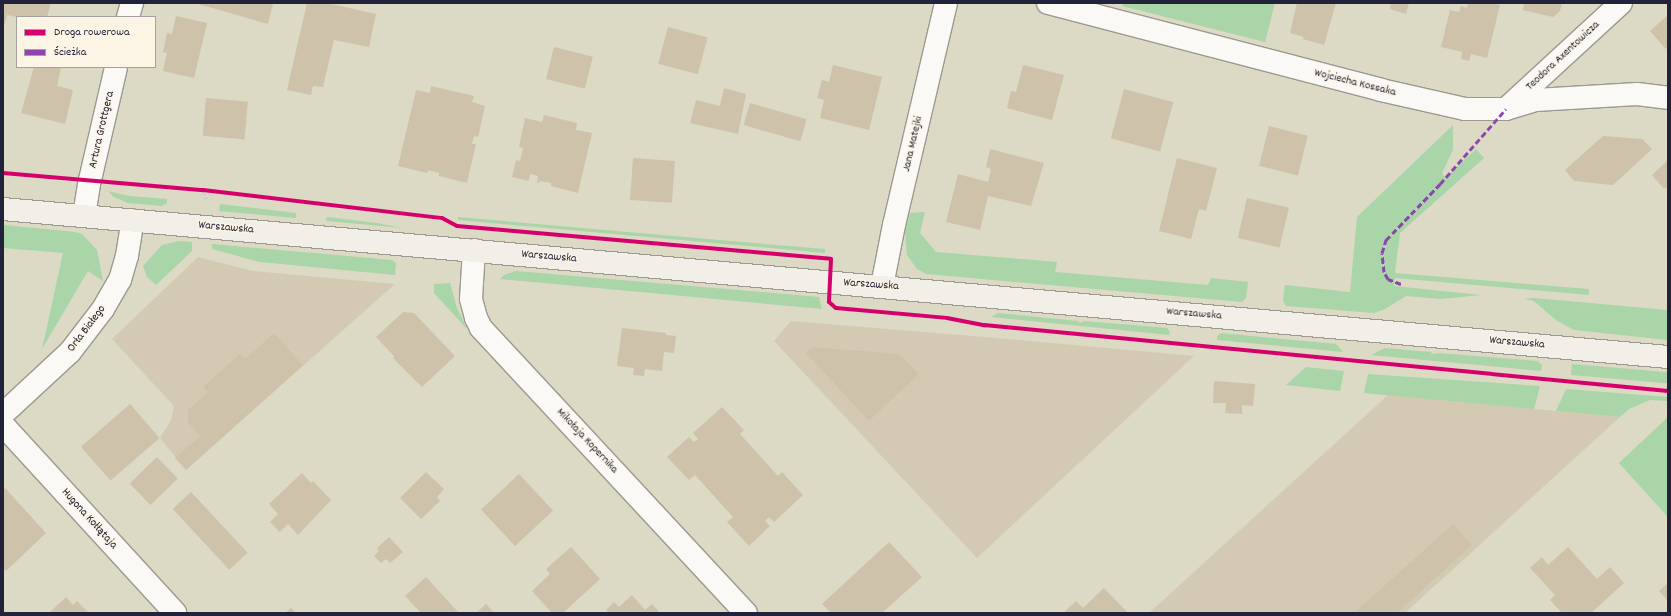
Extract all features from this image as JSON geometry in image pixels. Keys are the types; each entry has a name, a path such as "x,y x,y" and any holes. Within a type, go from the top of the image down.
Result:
{"street":[{"path":"128,16 132,3"},
{"name":"Jana Matejki","path":"882,286 894,225 946,3"},
{"name":"Wojciecha Kossaka","path":"1048,3 1381,90 1465,109 1506,109 1536,100 1638,94 1668,98"},
{"name":"Teodora Axentowicza","path":"1506,109 1621,3"},
{"name":"Artura Grottgera","path":"84,216 90,180 116,68"},
{"name":"Warszawska","path":"3,209 1668,357"},
{"name":"Orła Białego","path":"3,414 70,352 103,309 120,280 127,256 133,220"},
{"name":"Mikołaja Kopernika","path":"474,250 471,299 476,318 482,328 746,613"},
{"name":"Hugona Kołłątaja","path":"3,425 175,613"}],"shaded area":[{"path":"198,257 253,271 395,284 186,470 160,438 171,420 174,406 112,339"},
{"path":"791,321 1194,356 977,558 774,341"},
{"path":"1388,395 1620,417 1405,613 1149,613"}],"green space":[{"path":"1123,3 1275,3 1265,42 1122,6"},
{"path":"1453,125 1453,150 1442,173 1445,178 1476,149 1484,158 1400,233 1395,273 1589,289 1589,295 1395,278 1394,286 1481,295 1441,299 1406,296 1385,309 1374,313 1286,306 1283,301 1285,285 1350,292 1357,217"},
{"path":"108,191 129,196 167,199 167,203 162,206 128,203 114,197"},
{"path":"220,204 296,213 296,218 219,211"},
{"path":"925,212 920,233 936,252 1057,262 1055,272 1208,285 1211,278 1248,282 1246,298 1242,302 926,274 917,269 907,255 905,231 910,213"},
{"path":"327,217 377,223 403,228 326,221"},
{"path":"458,217 825,249 825,253 458,220"},
{"path":"4,225 75,232 82,234 97,250 103,281 88,271 42,349 63,253 3,248"},
{"path":"179,241 192,242 192,251 156,285 147,277 143,266 162,245"},
{"path":"212,244 392,260 396,263 395,275 260,262 212,249"},
{"path":"516,271 819,297 822,309 500,279 504,275"},
{"path":"450,283 457,308 467,329 434,293 434,284"},
{"path":"1534,298 1668,310 1668,340 1574,330 1557,321 1534,301 1524,299"},
{"path":"998,313 1078,321 1080,323 1085,321 1167,328 1170,332 1169,335 991,317"},
{"path":"1221,333 1336,344 1343,352 1217,340 1217,336"},
{"path":"1385,348 1431,352 1432,354 1438,353 1538,361 1542,365 1541,371 1371,355"},
{"path":"1572,364 1668,372 1667,383 1571,375"},
{"path":"1306,367 1344,371 1340,391 1286,385"},
{"path":"1368,374 1540,386 1534,409 1364,393"},
{"path":"1566,389 1668,397 1668,401 1650,400 1629,409 1620,417 1556,411"},
{"path":"1668,417 1668,517 1619,463"}],"building":[{"path":"3,3 51,3 47,16 16,17 7,15 3,29"},
{"path":"195,3 270,3 273,4 268,24"},
{"path":"307,3 327,3 376,14 369,47 334,40 323,87 313,86 311,95 287,90"},
{"path":"1297,3 1336,3 1324,45 1303,39 1304,37 1290,33"},
{"path":"1391,3 1409,3 1406,14 1390,9"},
{"path":"1468,3 1491,3 1500,5 1487,58 1471,54 1469,61 1461,59 1462,52 1441,47 1450,10 1459,12 1461,6 1467,8"},
{"path":"1524,3 1562,3 1560,11 1553,17 1523,10"},
{"path":"1668,15 1668,47 1666,49 1650,31"},
{"path":"176,16 207,23 194,78 163,71 167,53 163,52 167,33 172,34"},
{"path":"668,27 708,38 698,74 658,64"},
{"path":"554,47 593,57 585,89 546,79"},
{"path":"833,65 882,77 869,130 820,118 824,100 817,98 822,80 829,82"},
{"path":"1023,65 1064,75 1052,120 1007,108 1011,91 1016,92"},
{"path":"34,68 61,68 57,86 73,90 65,124 21,113"},
{"path":"431,86 474,96 472,102 485,106 478,137 474,136 472,144 476,144 467,183 439,176 439,173 428,170 427,173 398,166 416,90 430,93"},
{"path":"724,88 746,94 738,134 690,123 696,100 720,106"},
{"path":"1124,89 1173,102 1160,151 1111,138"},
{"path":"206,98 248,102 245,140 203,136"},
{"path":"750,103 807,119 800,141 744,125"},
{"path":"544,115 577,123 576,130 592,133 578,193 551,186 551,183 540,181 537,183 538,176 530,174 529,181 512,177 516,160 520,161 523,148 519,147 525,118 542,122"},
{"path":"1269,126 1308,136 1298,175 1259,166"},
{"path":"1603,136 1642,139 1652,149 1613,185 1574,181 1565,170"},
{"path":"990,149 1044,163 1031,206 988,196 980,230 946,222 958,174 988,182 991,169 986,167"},
{"path":"633,158 675,161 672,203 630,200"},
{"path":"1177,158 1217,168 1206,211 1199,209 1191,239 1159,231"},
{"path":"1668,160 1668,186 1664,189 1652,175"},
{"path":"1247,198 1289,208 1280,248 1238,238"},
{"path":"403,312 414,313 455,356 422,387 393,358 394,356 376,337"},
{"path":"622,328 666,333 666,335 676,336 674,353 664,352 662,371 645,369 644,376 633,375 634,368 617,366"},
{"path":"274,333 303,365 186,470 175,458 200,436 188,422 188,410 208,392 203,387 240,354 245,359"},
{"path":"813,347 899,354 919,374 869,421 806,353"},
{"path":"1214,381 1255,384 1253,406 1242,405 1242,414 1225,413 1226,403 1213,403"},
{"path":"130,404 160,438 110,481 81,447"},
{"path":"722,407 744,430 740,434 778,476 782,472 803,495 774,522 769,517 765,521 770,526 749,546 727,522 733,517 695,475 689,480 667,457 689,437 694,442 698,439 693,433"},
{"path":"157,457 178,479 151,505 130,483"},
{"path":"426,472 444,489 437,497 440,501 421,519 400,498"},
{"path":"302,473 311,483 313,481 331,500 298,535 288,524 280,532 270,522 278,514 269,504"},
{"path":"519,474 553,511 515,546 481,509"},
{"path":"5,488 46,533 6,571 3,568 3,490"},
{"path":"191,492 248,553 229,570 173,509"},
{"path":"1453,524 1472,545 1397,613 1354,613"},
{"path":"389,537 403,552 390,563 386,559 381,563 374,556 379,551 377,548"},
{"path":"889,542 922,577 882,613 831,613 822,604"},
{"path":"571,547 600,579 563,613 552,613 532,591 550,574 546,569"},
{"path":"1568,547 1597,579 1610,567 1624,583 1591,613 1562,613 1550,600 1555,595 1530,568 1542,557 1548,565"},
{"path":"426,577 459,613 421,613 405,596"},
{"path":"1668,583 1668,601 1659,591"},
{"path":"1104,588 1128,613 1063,613 1076,601 1083,608"},
{"path":"632,595 645,610 652,604 660,613 608,613 606,610 614,602 619,607"},
{"path":"66,597 73,605 77,601 89,613 49,613"},
{"path":"486,604 494,613 476,613"},
{"path":"291,608 296,613 285,613"}],"marked path":[{"path":"1401,284 1388,279 1384,272 1382,253 1386,240 1440,184 1506,109"}],"cycle path":[{"path":"3,173 203,190 442,218 457,226 831,259 829,302 836,308 947,318 984,325 1668,391"}]}
